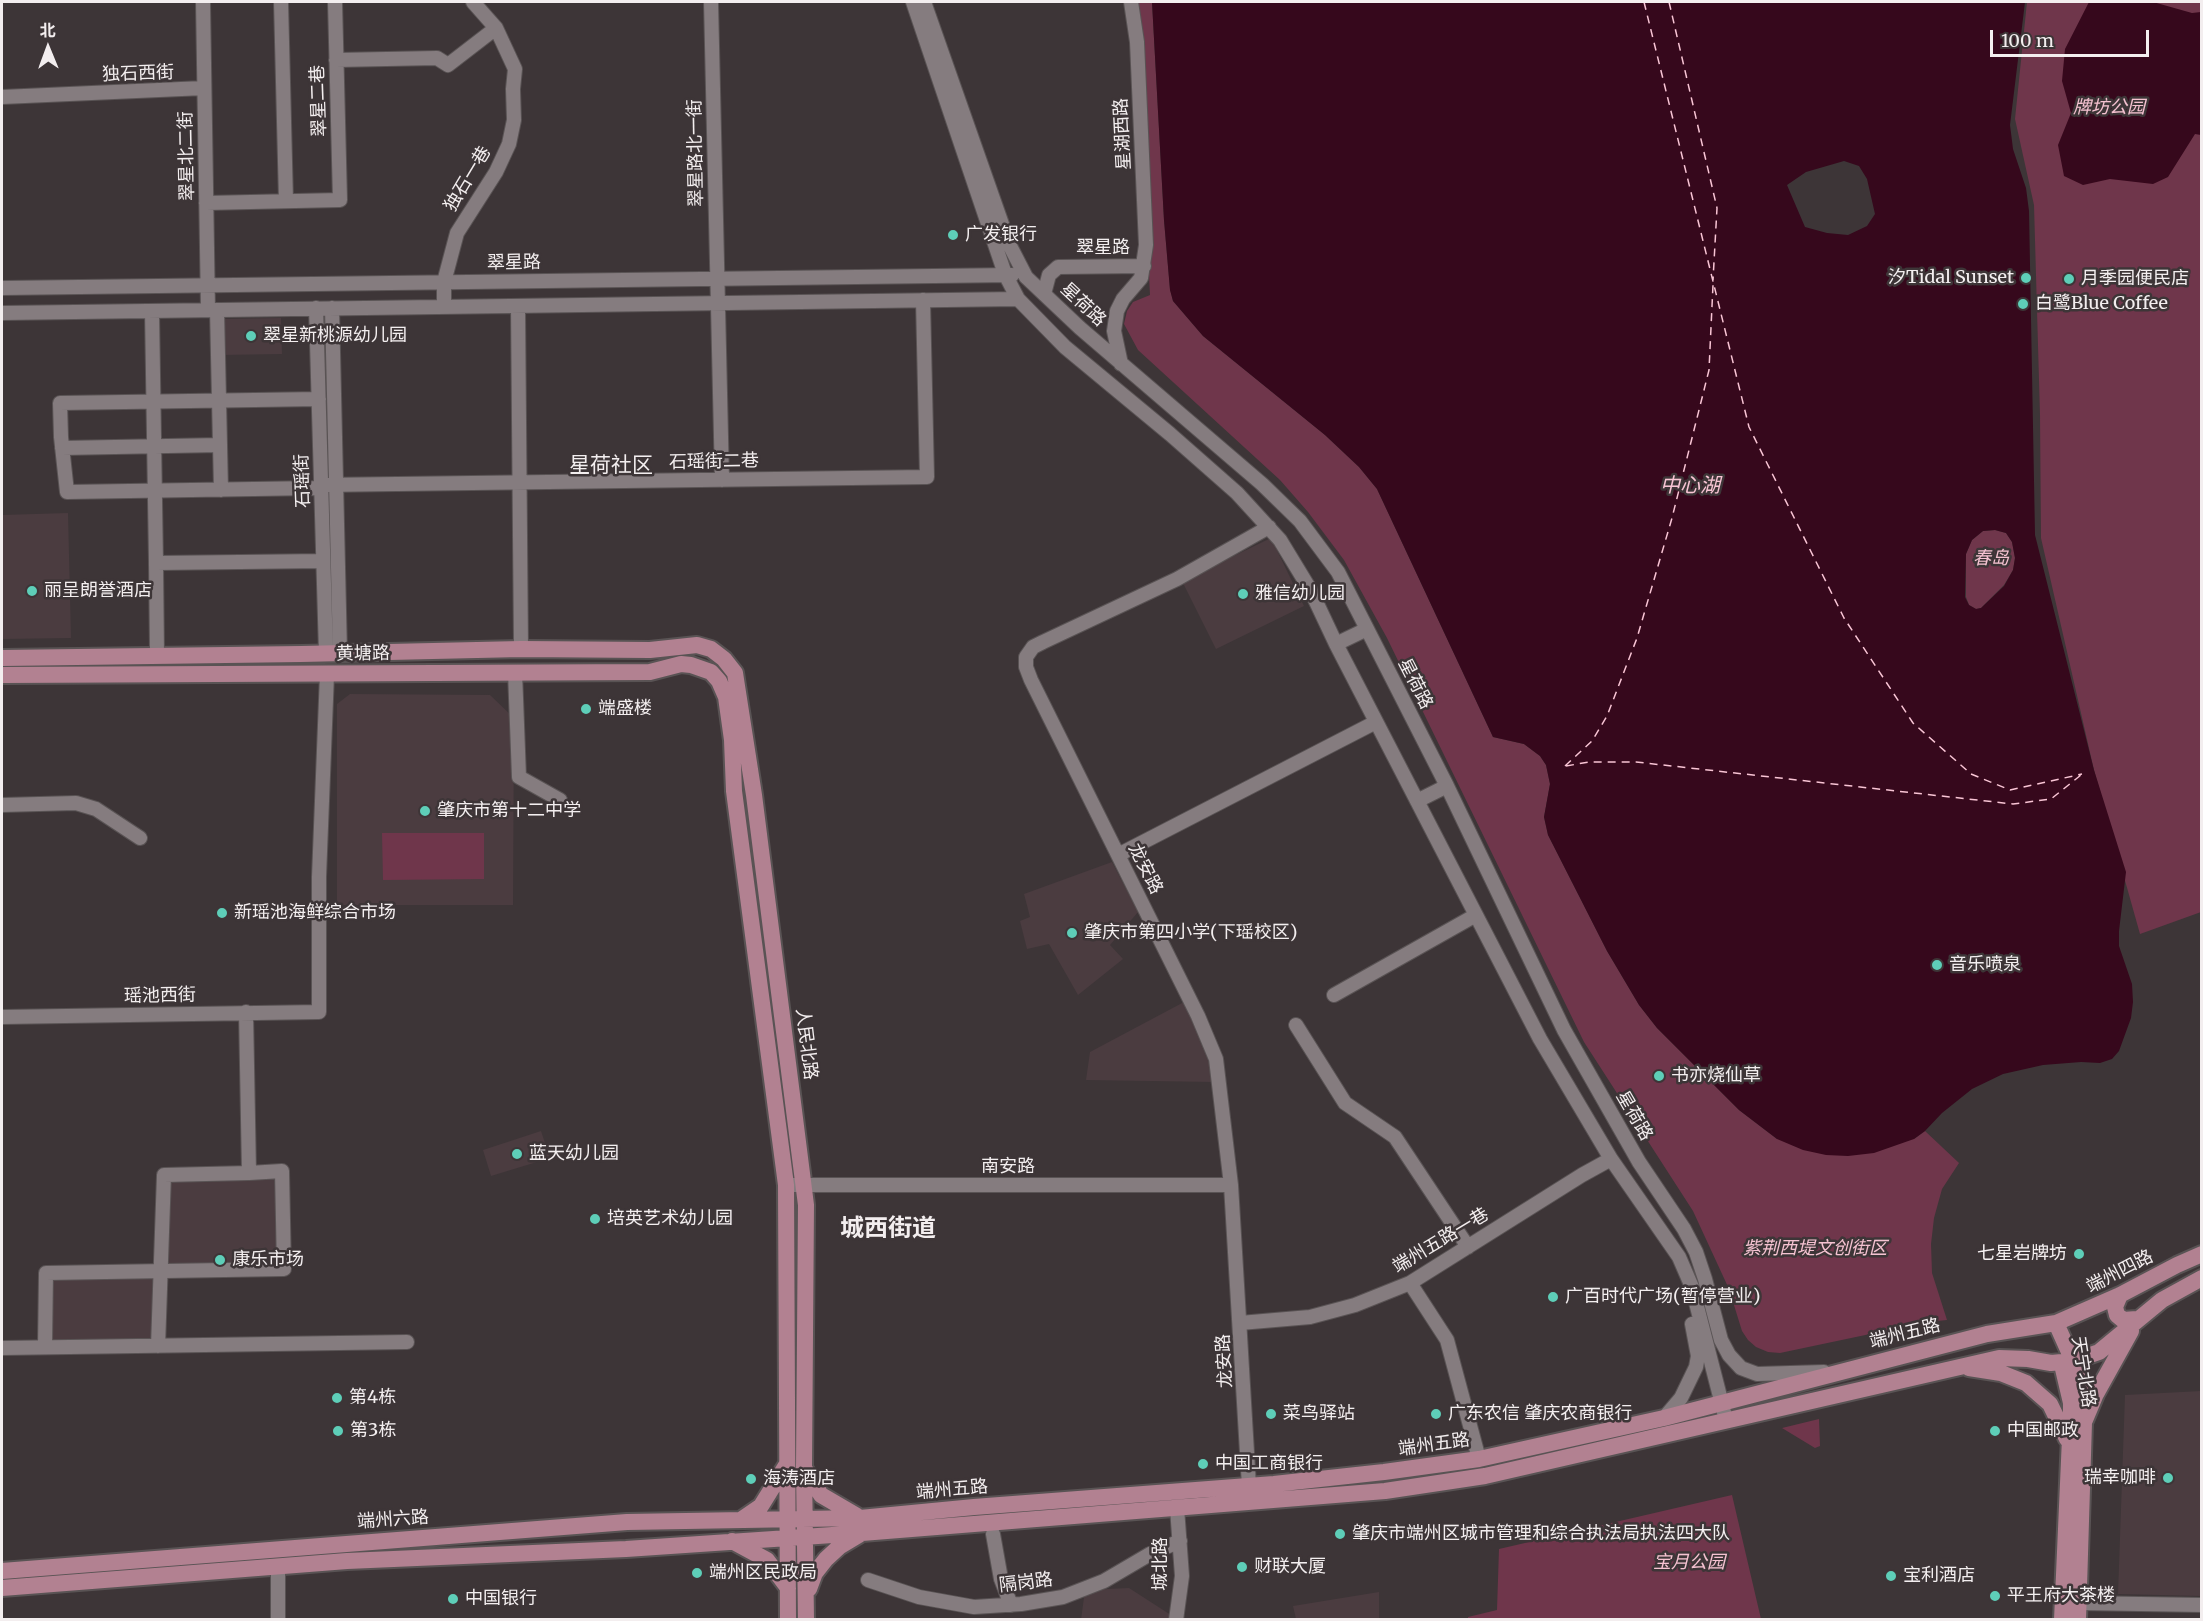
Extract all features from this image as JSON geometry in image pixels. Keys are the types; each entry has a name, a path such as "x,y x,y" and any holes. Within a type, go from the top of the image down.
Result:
{"main road":[{"name":"人民北路","path":"650,650 697,645 711,649 724,659 735,674 754,795 806,1205 796,1473"},
{"name":"黄塘路","path":"2,658 521,649 650,650"},
{"name":"黄塘路","path":"2,675 650,672 681,664 711,672 720,681"},
{"name":"人民北路","path":"720,681 728,708 735,791 786,1185 796,1519"},
{"name":"端州四路","path":"2056,1323 2120,1295 2202,1254"},
{"path":"2067,1362 2099,1352 2137,1319 2181,1288 2202,1278"},
{"path":"2120,1295 2115,1307 2117,1314 2123,1320 2137,1319"},
{"path":"2085,1422 2096,1394 2137,1319"},
{"name":"端州五路","path":"796,1519 861,1526 1177,1508 1250,1501 1384,1473 1479,1459 1664,1418 1987,1334 2056,1323"},
{"name":"天宁北路","path":"2056,1323 2067,1362 2081,1392 2085,1422 2078,1611"},
{"name":"端州五路","path":"788,1537 975,1507 1385,1498 1999,1358 2067,1362"},
{"name":"天宁北路","path":"2062,1620 2071,1403 2067,1362"},
{"path":"1956,1367 2001,1373 2026,1383 2050,1404 2068,1442"},
{"path":"742,1519 796,1473 861,1526 826,1559 815,1573 806,1596"},
{"path":"796,1519 805,1536 806,1620"},
{"path":"788,1620 788,1537 796,1519"},
{"name":"端州六路","path":"5,1570 575,1525 796,1519"},
{"path":"2,1588 412,1557 626,1549 788,1537"},
{"path":"731,1541 767,1560 788,1588"}],"street":[{"name":"翠星北二街","path":"203,2 208,285 213,310 219,400 221,490"},
{"path":"206,203 286,201 282,2"},
{"name":"翠星二巷","path":"286,201 340,200 334,2"},
{"path":"336,60 438,58 448,65 496,28 473,2"},
{"name":"翠星路北一街","path":"711,2 722,480"},
{"path":"912,2 1005,274 1018,298 1065,347 1179,441 1237,493 1280,540 1311,591 1336,644 1540,1039 1611,1159 1679,1257 1692,1287 1726,1419"},
{"name":"星荷路","path":"924,2 1009,244 1026,277 1121,364 1262,484 1300,521 1338,572 1447,786 1564,1030 1639,1162 1696,1252 1721,1340 1729,1355 1741,1368 1757,1374 1838,1371"},
{"name":"星湖西路","path":"1131,2 1137,42 1146,245 1144,266"},
{"name":"独石一巷","path":"444,307 444,282 457,233 496,172 509,144 514,120 515,69 496,28"},
{"name":"独石西街","path":"2,97 204,88"},
{"path":"1121,364 1114,331 1117,311 1123,299 1141,278 1144,266"},
{"name":"翠星路","path":"1044,294 1049,274 1058,267 1144,266"},
{"path":"980,274 981,299"},
{"name":"翠星路","path":"2,288 980,274 1026,277"},
{"path":"2,313 1018,298"},
{"name":"石瑶街二巷","path":"62,448 67,492 316,488 321,485 336,484 927,477 923,300"},
{"path":"518,306 521,649"},
{"name":"石瑶街","path":"316,308 323,561 333,653"},
{"name":"石瑶街","path":"332,308 336,484 333,653"},
{"path":"152,311 157,656"},
{"path":"1065,347 1080,328"},
{"path":"220,445 62,448 60,402 319,399"},
{"name":"龙安路","path":"1250,1501 1231,1185 1226,1126 1216,1059 1198,1016 1031,680 1026,667 1026,657 1033,647 1177,579 1269,527"},
{"path":"156,563 323,561"},
{"path":"1336,644 1367,629"},
{"path":"515,672 519,777 560,800"},
{"name":"瑶池西街","path":"2,1017 319,1012 319,877 327,674"},
{"path":"1118,855 1376,722"},
{"path":"1417,801 1447,786"},
{"path":"2,805 76,803 96,809 140,838"},
{"path":"1334,995 1476,915"},
{"path":"246,1012 249,1173"},
{"path":"1296,1025 1345,1103 1395,1137 1468,1246"},
{"name":"端州五路一巷","path":"1240,1323 1310,1317 1355,1305 1410,1283 1611,1159"},
{"path":"45,1347 46,1273 162,1272 284,1269 282,1171 164,1175 162,1272 158,1346"},
{"name":"南安路","path":"786,1185 1231,1185"},
{"path":"1664,1418 1681,1398 1692,1379 1698,1356 1684,1293 1679,1257"},
{"path":"1410,1283 1447,1340 1479,1459"},
{"path":"2,1348 407,1342"},
{"name":"城北路","path":"1176,1620 1182,1576 1177,1508"},
{"path":"993,1534 1001,1580 1011,1605"},
{"name":"隔岗路","path":"868,1580 919,1597 974,1607 1011,1605 1063,1597 1104,1581 1150,1554 1180,1541"},
{"path":"278,1567 278,1620"},
{"path":"2078,1611 2202,1605"}],"shaded area":[{"name":"翠星新桃源幼儿园","path":"281,318 282,354 221,355 220,319"},
{"path":"68,513 71,638 2,639 2,515"},
{"name":"雅信幼儿园","path":"1271,538 1304,606 1216,649 1182,581"},
{"name":"肇庆市第十二中学","path":"350,694 490,695 514,718 513,905 337,905 337,704"},
{"name":"肇庆市第四小学(下瑶校区)","path":"1112,862 1138,912 1110,945 1123,959 1078,995 1049,944 1027,949 1020,921 1030,917 1024,894"},
{"path":"1184,1002 1209,1048 1214,1082 1086,1080 1090,1052"},
{"name":"蓝天幼儿园","path":"541,1131 550,1158 491,1176 483,1150"},
{"name":"康乐市场","path":"281,1177 282,1268 173,1270 154,1291 155,1339 51,1341 49,1277 144,1275 166,1252 165,1178"},
{"path":"2201,1391 2201,1596 2118,1594 2125,1395"},
{"path":"1129,1588 1174,1617 1173,1620 1081,1620 1085,1590"},
{"path":"1379,1592 1379,1619 1296,1619 1293,1606"}],"green space":[{"name":"紫荆西堤文创街区","path":"1136,2 1152,2 1164,220 1173,301 1203,336 1325,435 1359,467 1377,489 1493,737 1524,744 1540,756 1546,765 1550,784 1544,817 1548,835 1607,951 1639,1005 1657,1028 1739,1110 1777,1139 1914,1139 1925,1131 1959,1163 1942,1189 1934,1218 1931,1244 1932,1273 1947,1320 1927,1322 1780,1353 1768,1352 1756,1347 1748,1340 1742,1331 1729,1289 1693,1211 1584,1042 1387,638 1344,560 1308,512 1280,480 1138,350 1124,324 1127,311 1133,302 1150,295"},
{"name":"牌坊公园","path":"2027,2 2201,2 2201,912 2140,934 2094,770 2041,538 2034,205 2015,119"},
{"name":"春岛","path":"1995,530 2006,533 2012,542 2015,558 2013,570 2004,585 1981,608 1976,609 1969,605 1966,597 1966,554 1972,540 1983,531"},
{"path":"382,833 484,833 484,879 383,880"},
{"path":"1819,1419 1820,1446 1815,1448 1782,1428"},
{"name":"宝月公园","path":"1732,1495 1761,1619 1468,1619 1468,1617 1497,1610 1499,1549"}],"water":[{"name":"中心湖","path":"1152,2 2025,2 2010,125 2013,149 2026,188 2029,211 2035,535 2094,770 2126,872 2119,946 2132,984 2133,1002 2131,1018 2119,1051 2112,1059 2100,1063 2043,1065 2003,1074 1972,1089 1914,1139 1874,1153 1848,1156 1826,1155 1803,1150 1777,1139 1739,1110 1657,1028 1639,1005 1607,951 1548,835 1544,817 1550,784 1546,765 1540,756 1524,744 1493,737 1377,489 1359,467 1325,435 1203,336 1173,301 1164,220","holes":["1844,161 1859,166 1867,179 1875,214 1867,226 1848,235 1827,233 1805,227 1787,185 1806,172","1995,530 2006,533 2012,542 2015,558 2013,570 2004,586 1981,608 1976,609 1969,605 1965,597 1966,554 1972,540 1983,531"]},
{"path":"2089,2 2153,2 2192,13 2201,12 2201,135 2195,134 2168,177 2153,184 2110,179 2083,185 2064,176 2058,145 2071,113 2062,81 2065,49"}],"ferry route":[{"path":"1644,2 1749,427 1844,618 1913,723 1971,774 2010,790 2082,774"},
{"path":"1669,2 1717,208 1713,280"},
{"path":"1565,766 1592,741 1607,716 1637,638 1672,518 1709,370 1713,285"},
{"path":"1566,766 1589,762 1636,762 2013,804 2051,799 2081,775"}],"place":[{"name":"广发银行","path":"953,235"},
{"name":"汐Tidal Sunset","path":"2026,278"},
{"name":"月季园便民店","path":"2069,279"},
{"name":"白鹭Blue Coffee","path":"2023,304"},
{"name":"翠星新桃源幼儿园","path":"251,336"},
{"name":"丽呈朗誉酒店","path":"32,591"},
{"name":"雅信幼儿园","path":"1243,594"},
{"name":"端盛楼","path":"586,709"},
{"name":"肇庆市第十二中学","path":"425,811"},
{"name":"新瑶池海鲜综合市场","path":"222,913"},
{"name":"肇庆市第四小学(下瑶校区)","path":"1072,933"},
{"name":"音乐喷泉","path":"1937,965"},
{"name":"书亦烧仙草","path":"1659,1076"},
{"name":"蓝天幼儿园","path":"517,1154"},
{"name":"培英艺术幼儿园","path":"595,1219"},
{"name":"七星岩牌坊","path":"2079,1254"},
{"name":"康乐市场","path":"220,1260"},
{"name":"广百时代广场(暂停营业)","path":"1553,1297"},
{"name":"第4栋","path":"337,1398"},
{"name":"菜鸟驿站","path":"1271,1414"},
{"name":"广东农信 肇庆农商银行","path":"1436,1414"},
{"name":"第3栋","path":"338,1431"},
{"name":"中国邮政","path":"1995,1431"},
{"name":"中国工商银行","path":"1203,1464"},
{"name":"瑞幸咖啡","path":"2168,1478"},
{"name":"海涛酒店","path":"751,1479"},
{"name":"肇庆市端州区城市管理和综合执法局执法四大队","path":"1340,1534"},
{"name":"财联大厦","path":"1242,1567"},
{"name":"端州区民政局","path":"697,1573"},
{"name":"宝利酒店","path":"1891,1576"},
{"name":"平王府大茶楼","path":"1995,1596"},
{"name":"中国银行","path":"453,1599"}],"district":[{"name":"星荷社区","path":"611,466"},
{"name":"城西街道","path":"888,1229"}]}
